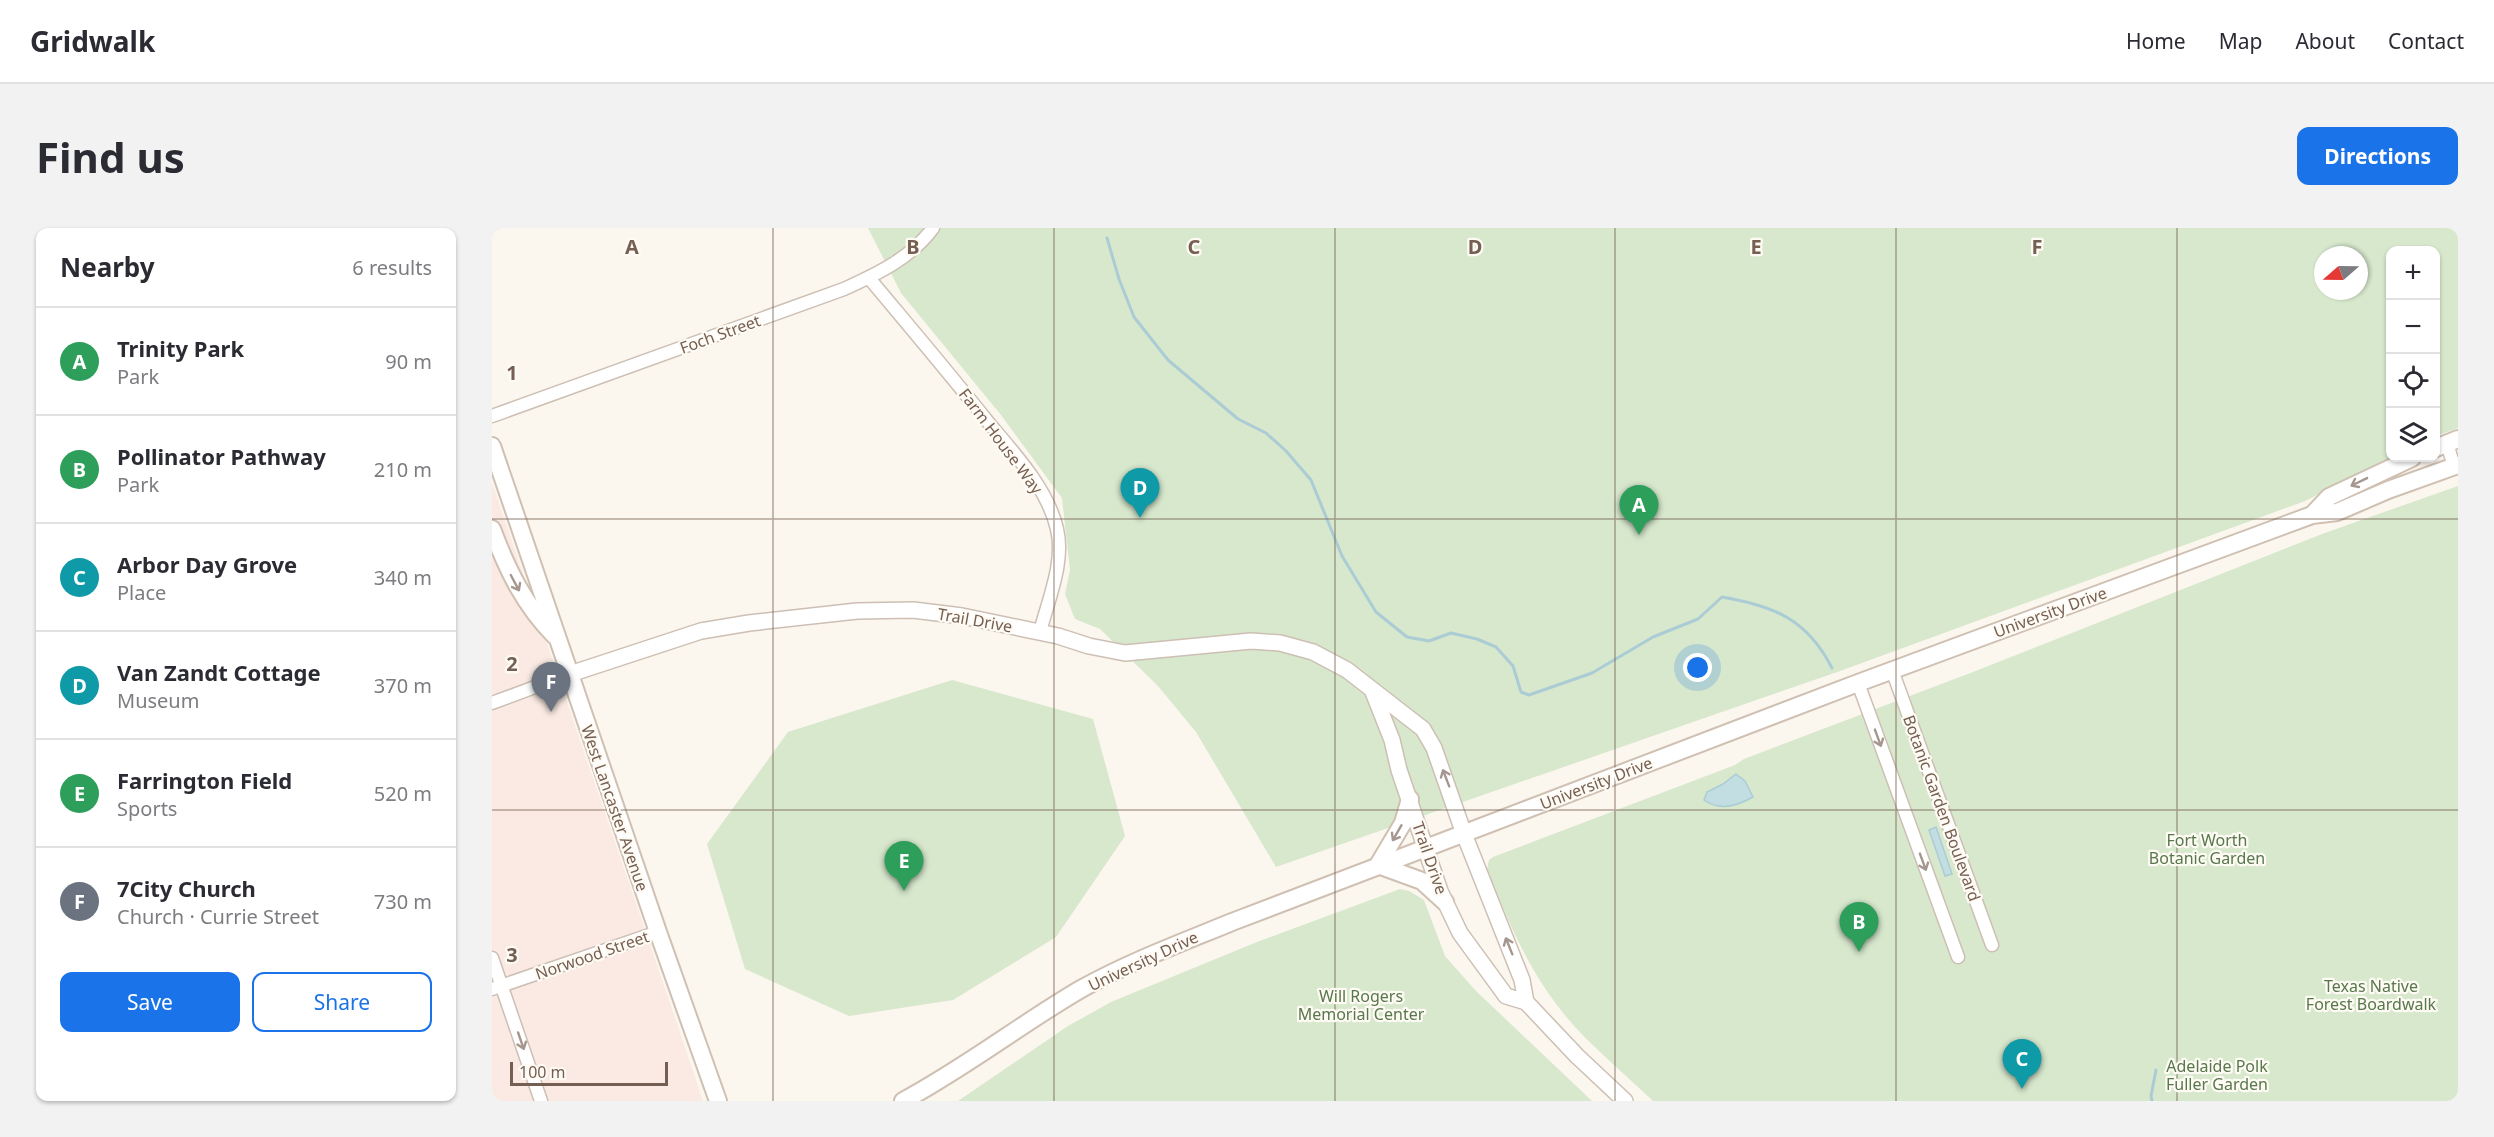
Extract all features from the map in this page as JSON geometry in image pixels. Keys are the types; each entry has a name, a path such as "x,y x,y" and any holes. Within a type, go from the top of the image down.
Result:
{"main road":[{"name":"West Lancaster Avenue","path":"492,446 718,1101"},
{"name":"University Drive","path":"2312,515 2329,497 2403,462"},
{"name":"University Drive","path":"903,1101 937,1083 1081,989 1135,962 1378,865 1892,670 2312,515 2337,512 2388,490 2456,466"},
{"path":"492,529 514,582 537,618 558,638"},
{"path":"1410,799 1403,823 1378,865 1422,881 1445,902"}],"street":[{"name":"Foch Street","path":"492,416 869,278 904,257 927,237 933,228"},
{"name":"Farm House Way","path":"869,278 1012,451 1050,509 1057,529 1059,546 1040,632"},
{"path":"2447,443 2456,466"},
{"name":"Trail Drive","path":"570,674 701,631 749,623 857,611 913,610 962,616 1125,653 1251,641 1280,643 1313,652 1347,670 1423,729 1434,748 1464,834 1522,980 1526,1002"},
{"name":"Botanic Garden Boulevard","path":"1892,670 1992,945"},
{"path":"492,703 570,674"},
{"path":"1858,683 1958,957"},
{"name":"Trail Drive","path":"1371,689 1384,715 1445,902 1460,933 1506,996 1526,1002 1577,1056 1625,1101"},
{"name":"Norwood Street","path":"497,988 658,932"},
{"path":"492,958 497,988 541,1101"}],"shaded area":[{"path":"492,483 669,1000 703,1101 492,1101"}],"green space":[{"path":"868,228 2458,228 2458,428 2440,435 2440,246 2386,246 2386,461 2305,501 1840,671 1276,867 1196,732 1158,686 1100,629 1075,619 1065,594 1070,570 1062,498 1001,415 901,293"},
{"name":"Fort Worth Botanic Garden","path":"2458,486 2458,1101 1653,1101 1595,1048 1564,1014 1529,962 1511,926 1487,869 1489,860 1493,857 1735,765 1744,759 1973,672 2322,534"},
{"path":"952,680 1093,719 1125,836 1056,937 953,1000 849,1016 745,969 707,844 788,732"},
{"name":"Will Rogers Memorial Center","path":"1400,889 1409,891 1424,900 1445,956 1475,990 1592,1101 958,1101 1068,1026 1111,1002 1257,942"}],"water":[{"path":"1736,774 1745,781 1753,797 1729,806 1716,806 1704,800 1707,792"},
{"path":"1936,827 1952,874 1945,876 1929,830"}],"waterway":[{"path":"1107,238 1119,279 1134,317 1168,360 1238,419 1266,433 1286,451 1311,480 1342,556 1376,612 1407,637 1429,641 1451,633 1477,639 1496,647 1513,666 1521,692 1529,695 1592,673 1653,637 1698,619 1722,597 1773,610 1800,626 1822,651 1832,668"},
{"path":"2152,1101 2156,1070"}],"place":[{"name":"Van Zandt Cottage","path":"1140,518"},
{"name":"Trinity Park","path":"1639,535"},
{"name":"7City Church","path":"551,712"},
{"name":"Farrington Field","path":"904,891"},
{"name":"Pollinator Pathway","path":"1859,952"},
{"name":"Arbor Day Grove","path":"2022,1089"}],"park label":[{"name":"Texas Native Forest Boardwalk","path":"2371,995"},
{"name":"Adelaide Polk Fuller Garden","path":"2217,1075"}]}
